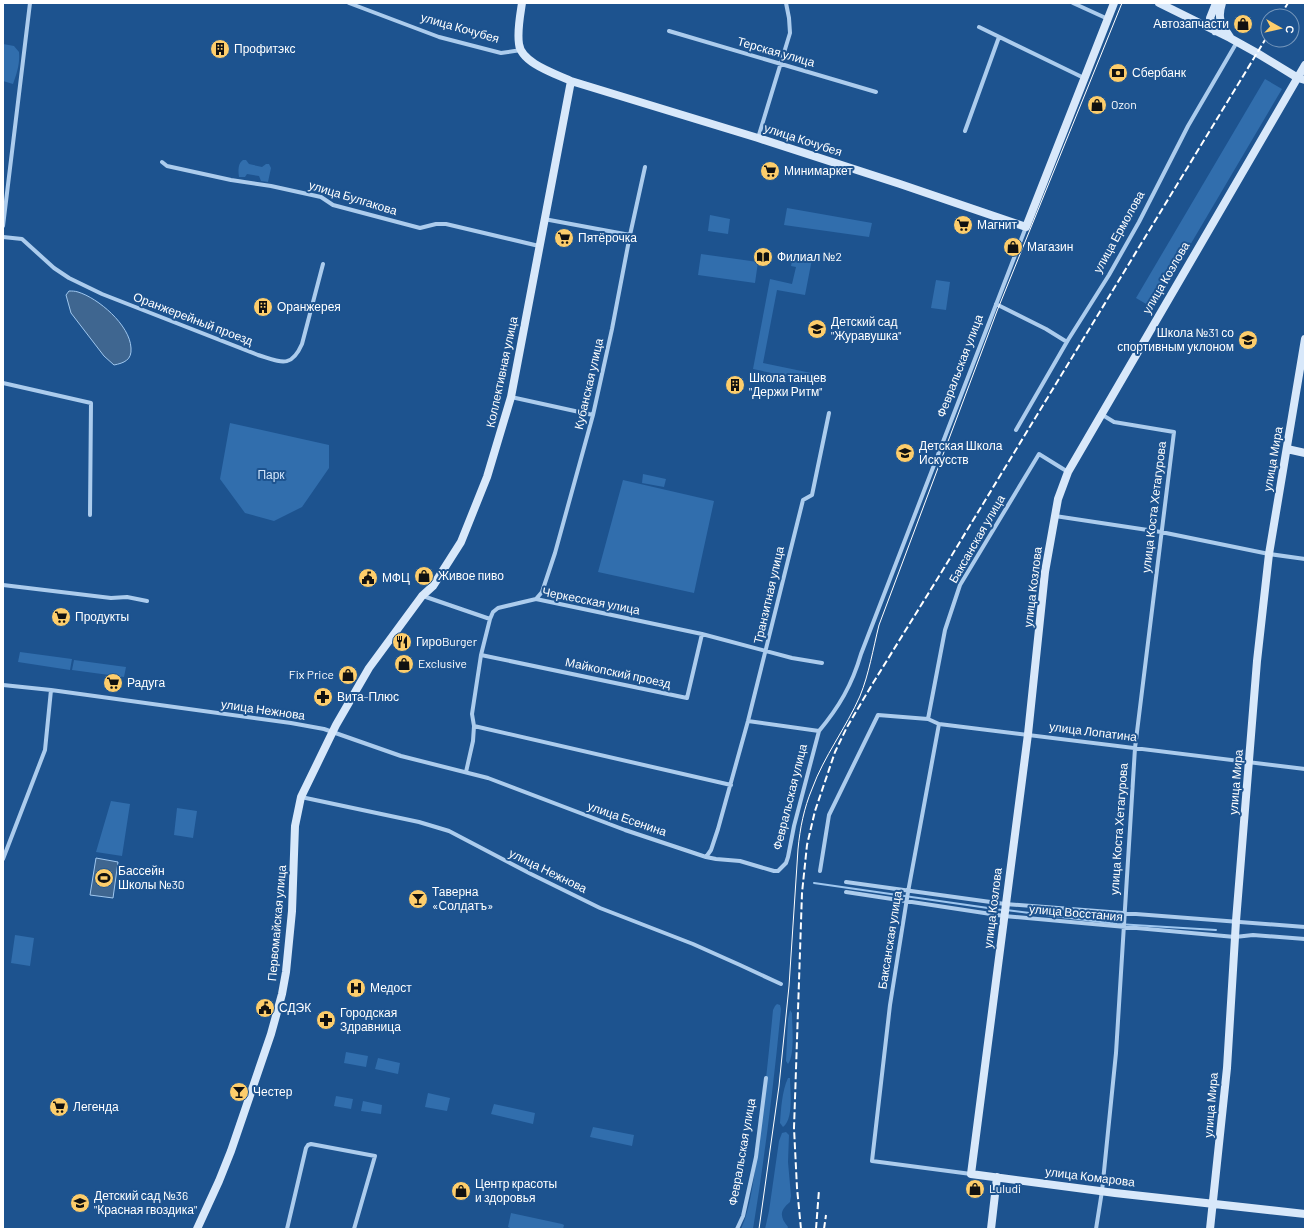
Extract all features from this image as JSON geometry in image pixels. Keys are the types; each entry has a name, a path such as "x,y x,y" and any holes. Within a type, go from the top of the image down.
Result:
{"street":[{"path":"3,226 30,3"},
{"name":"улица Кочубея","path":"349,3 440,37 501,53 521,50"},
{"path":"522,3 519,23 519,45 521,50 533,64 571,81"},
{"path":"758,138 790,33 786,3"},
{"path":"1073,3 1108,19"},
{"name":"Февральская улица","path":"782,868 788,857 794,826 818,731 834,712 856,673 861,654 1114,3"},
{"path":"1159,3 1234,40 1302,79"},
{"path":"1215,31 1210,18 1216,3"},
{"path":"1222,3 1219,17 1222,26 1234,40"},
{"path":"979,27 1084,78"},
{"name":"Терская улица","path":"669,31 876,92"},
{"path":"965,131 999,37"},
{"name":"улица Ермолова","path":"1016,430 1139,222 1234,40"},
{"name":"улица Козлова","path":"971,1174 1028,734 1045,572 1061,487 1101,414 1302,79 1305,65"},
{"name":"улица Кочубея","path":"571,81 758,138 1026,227"},
{"name":"Коллективная улица","path":"332,732 369,668 422,596 433,586 453,555 468,527 487,477 510,397 571,81"},
{"name":"улица Булгакова","path":"162,162 167,166 174,168 321,197 333,205 420,228 436,224 446,224 539,246"},
{"name":"Кубанская улица","path":"536,600 542,592 555,553 593,415 612,329 630,235 646,167"},
{"path":"544,219 630,235"},
{"name":"Оранжерейный проезд","path":"3,238 22,239 69,278 102,294 258,355 281,362 291,360 298,355 323,264"},
{"path":"996,304 1046,329 1067,342"},
{"name":"улица Мира","path":"1210,1229 1214,1203 1227,1068 1236,921 1257,661 1269,554 1305,339"},
{"path":"3,383 90,403 90,515"},
{"path":"510,397 593,415"},
{"name":"Транзитная улица","path":"706,857 711,850 731,785 767,651 780,587 803,500 812,495 829,413"},
{"name":"улица Коста Хетагурова","path":"1096,1229 1102,1191 1116,1053 1134,748 1174,432 1114,422 1101,414"},
{"path":"1287,450 1305,453"},
{"name":"Баксанская улица","path":"928,719 945,630 960,585 1040,454 1068,472"},
{"path":"1055,516 1161,532 1269,554 1305,559"},
{"path":"3,585 111,598 127,598 147,602"},
{"path":"422,596 490,619 481,655 472,714 474,726 473,741 466,772"},
{"name":"Черкесская улица","path":"490,619 498,608 536,600 702,634 792,658 822,663"},
{"name":"Майкопский проезд","path":"481,655 687,698 702,634"},
{"name":"улица Нежнова","path":"3,685 51,690 313,727 401,756 432,765 466,772"},
{"path":"3,859 44,750 51,690"},
{"name":"улица Лопатина","path":"820,871 829,815 878,715 928,719 939,724 1305,769"},
{"name":"Февральская улица","path":"748,721 818,731"},
{"name":"Баксанская улица","path":"872,1161 890,1005 908,891 939,724"},
{"path":"474,726 731,785"},
{"name":"Первомайская улица","path":"197,1229 231,1151 269,1041 282,994 286,972 292,911 295,826 301,797 332,732"},
{"name":"улица Есенина","path":"466,772 488,778 625,830 706,857 740,861 774,871 778,871 782,868"},
{"name":"улица Нежнова","path":"301,797 419,822 449,831 600,908 699,947 780,984"},
{"name":"улица Восстания","path":"846,882 908,891 1004,910 1124,927 1235,937 1253,935 1305,939"},
{"name":"улица Восстания","path":"846,892 907,901 1004,910 1236,921 1305,927"},
{"name":"Февральская улица","path":"737,1229 743,1216 756,1157 766,1078"},
{"path":"287,1229 306,1148 308,1145 375,1156 354,1229"},
{"name":"улица Комарова","path":"872,1161 1102,1191 1305,1214"},
{"path":"991,1229 997,1177"}],"green space":[{"path":"3,44 14,46 19,52 18,68 13,84 3,81"},
{"path":"1265,79 1282,89 1153,308 1136,298"},
{"path":"243,160 246,160 249,164 262,167 269,164 271,168 268,182 261,181 259,176 247,174 245,177 239,177 239,165"},
{"path":"787,208 872,223 869,237 784,225"},
{"path":"710,215 730,219 728,234 708,231"},
{"path":"701,254 758,262 755,283 698,275"},
{"path":"793,256 812,259 805,295 777,290 763,363 816,374 814,382 753,369 770,279 792,284 796,267 791,266"},
{"path":"936,280 950,282 946,310 931,308"},
{"name":"Парк","path":"230,423 329,445 329,468 302,507 274,521 245,513 220,479"},
{"path":"643,474 666,479 664,487 642,483"},
{"path":"623,480 714,501 694,593 598,572"},
{"path":"20,652 72,659 70,670 18,662"},
{"path":"74,660 126,667 124,677 72,670"},
{"path":"111,801 130,804 122,856 96,852"},
{"path":"177,808 197,811 193,838 174,835"},
{"path":"15,935 34,938 30,966 11,963"},
{"path":"777,1004 780,1005 781,1009 765,1147 753,1229 741,1229 748,1209 753,1186 773,1010"},
{"path":"790,1010 792,1013 793,1040 792,1054 788,1064 786,1061 788,1019"},
{"path":"346,1052 368,1056 366,1067 344,1063"},
{"path":"378,1058 400,1063 398,1074 375,1069"},
{"path":"788,1078 790,1078 790,1111 789,1118 783,1127 780,1123 781,1106 784,1089"},
{"path":"428,1093 450,1098 447,1111 425,1107"},
{"path":"336,1096 353,1099 351,1109 334,1106"},
{"path":"363,1101 382,1105 381,1114 361,1111"},
{"path":"494,1104 535,1113 533,1124 491,1114"},
{"path":"593,1127 634,1135 632,1146 590,1137"},
{"path":"786,1132 789,1135 788,1162 791,1196 790,1202 782,1211 782,1217 788,1227 787,1229 765,1229 779,1141 782,1133"},
{"path":"511,1213 562,1224 564,1225 563,1229 510,1228 508,1227"}],"shaded area":[{"path":"69,291 78,292 95,300 119,322 125,330 131,348 129,358 127,360 114,365 104,356 71,313 66,295"},
{"name":"Бассейн Школы №30","path":"96,858 118,862 113,898 90,895"}],"waterway":[{"path":"814,883 1002,910"},
{"path":"1006,910 1117,924 1216,930"}],"tram line":[{"path":"759,1229 779,1086 789,986 798,849 801,826 809,796 823,765 860,696 879,625 997,311 1122,3"}],"railway":[{"path":"1285,8 1288,3"},
{"path":"801,1229 794,1128 802,893 807,845 815,811 835,752 847,727 873,683 1260,48"},
{"path":"816,1229 819,1190"},
{"path":"824,1229 826,1215"}],"place":[{"name":"Автозапчасти","path":"1243,24"},
{"name":"Профитэкс","path":"220,49"},
{"name":"Сбербанк","path":"1118,73"},
{"name":"Ozon","path":"1097,105"},
{"name":"Минимаркет","path":"770,171"},
{"name":"Магнит","path":"963,225"},
{"name":"Пятёрочка","path":"564,238"},
{"name":"Магазин","path":"1013,247"},
{"name":"Филиал №2","path":"763,257"},
{"name":"Оранжерея","path":"263,307"},
{"name":"Детский сад \"Журавушка\"","path":"817,329"},
{"name":"Школа №31 со спортивным уклоном","path":"1248,340"},
{"name":"Школа танцев \"Держи Ритм\"","path":"735,385"},
{"name":"Детская Школа Искусств","path":"905,453"},
{"name":"Живое пиво","path":"424,576"},
{"name":"МФЦ","path":"368,578"},
{"name":"Продукты","path":"61,617"},
{"name":"ГироBurger","path":"402,642"},
{"name":"Exclusive","path":"404,664"},
{"name":"Fix Price","path":"348,675"},
{"name":"Радуга","path":"113,683"},
{"name":"Вита-Плюс","path":"323,697"},
{"name":"Бассейн Школы №30","path":"104,878"},
{"name":"Таверна «Солдатъ»","path":"418,899"},
{"name":"Медост","path":"356,988"},
{"name":"СДЭК","path":"265,1008"},
{"name":"Городская Здравница","path":"326,1020"},
{"name":"Честер","path":"239,1092"},
{"name":"Легенда","path":"59,1107"},
{"name":"Luludi","path":"975,1189"},
{"name":"Центр красоты и здоровья","path":"461,1191"},
{"name":"Детский сад №36 \"Красная гвоздика\"","path":"80,1203"}]}
